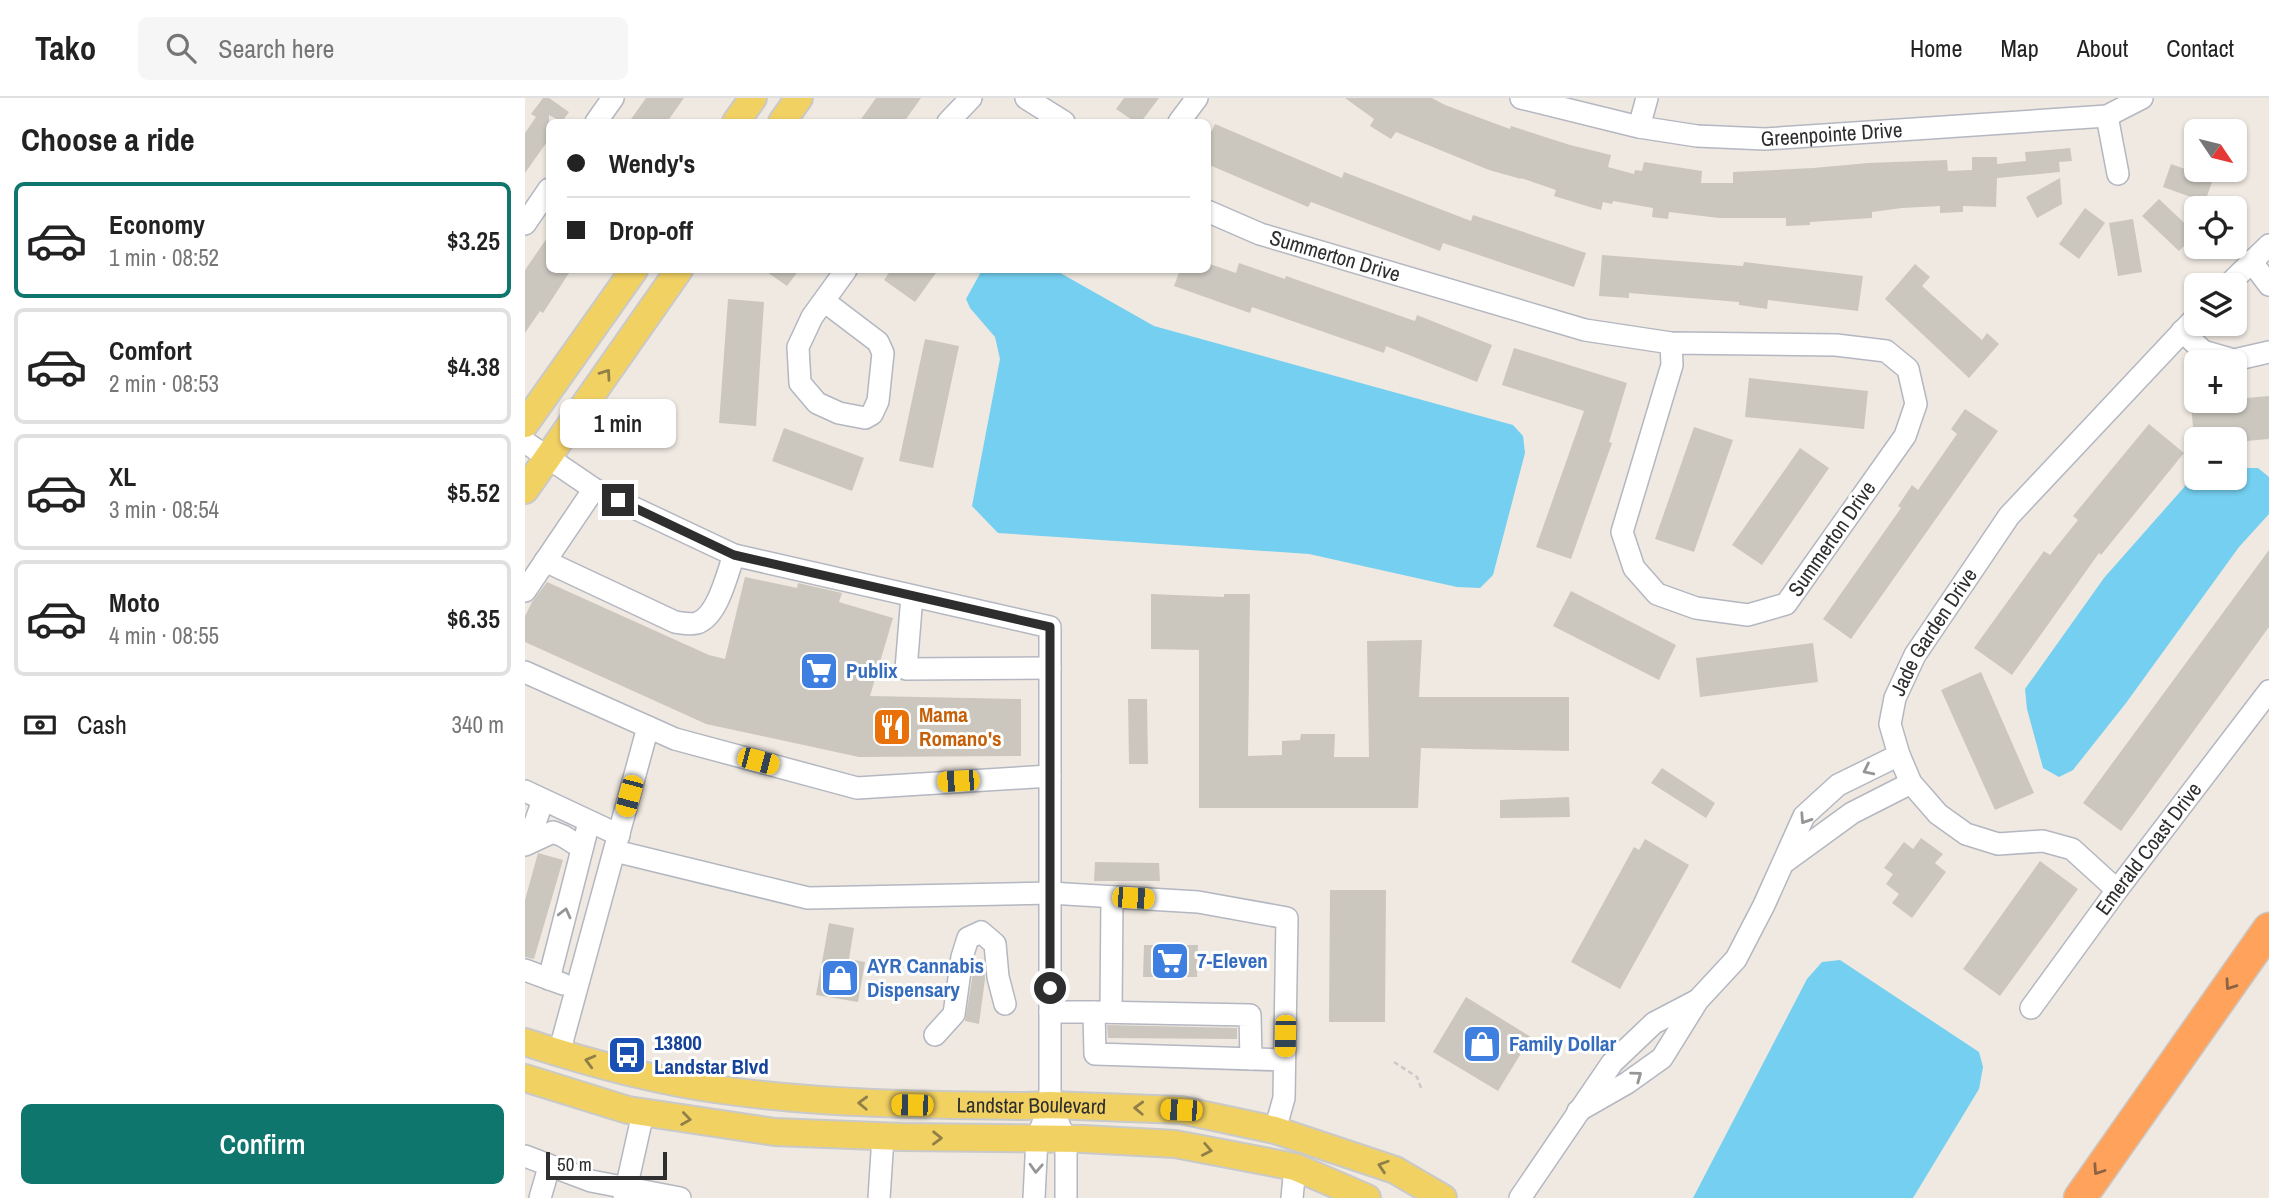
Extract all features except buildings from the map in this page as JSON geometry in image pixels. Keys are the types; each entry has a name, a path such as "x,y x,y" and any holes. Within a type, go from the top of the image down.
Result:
{"highway":[{"path":"2080,1198 2269,929"}],"main road":[{"path":"738,119 753,98"},
{"path":"784,119 799,98"},
{"path":"525,424 631,273"},
{"path":"525,491 677,273"},
{"name":"Landstar Boulevard","path":"525,1042 638,1074 719,1090 775,1096 859,1104 1050,1105 1181,1110 1275,1129 1395,1170 1443,1198"},
{"name":"Landstar Boulevard","path":"525,1079 628,1110 775,1132 1175,1144 1295,1167 1367,1198"}],"street":[{"path":"598,119 613,98"},
{"path":"951,119 971,98"},
{"path":"1026,98 1059,119"},
{"path":"1181,119 1197,98"},
{"name":"Greenpointe Drive","path":"1521,98 1639,127 1697,136 1765,139 2107,116 2142,98"},
{"path":"1639,127 1647,98"},
{"path":"2107,116 2118,174"},
{"path":"525,223 546,193"},
{"name":"Summerton Drive","path":"1211,213 1260,234 1585,330 1671,343 1836,345 1887,351 1908,369 1916,404 1905,436 1786,604 1748,615 1696,608 1657,594 1634,568 1622,532 1672,365 1671,343"},
{"path":"2240,273 2269,245"},
{"path":"2251,261 2269,285"},
{"path":"824,301 878,342 883,353 878,401 872,414 865,418 839,413 817,404 800,383 798,347 812,317 844,273"},
{"name":"Jade Garden Drive","path":"2116,890 2071,849 2043,841 1998,844 1966,834 1938,814 1911,783 1899,755 1891,724 1895,698 1915,654 2009,516 2184,329"},
{"path":"2195,336 2203,351 2234,360 2269,352"},
{"path":"525,442 594,489 734,555 1050,627 1050,1105 1037,1138 1034,1198"},
{"path":"525,591 594,489"},
{"path":"545,561 675,622 687,624 709,617 734,555"},
{"path":"912,596 906,669 1050,668"},
{"path":"525,672 675,739 857,788 1050,776"},
{"name":"Emerald Coast Drive","path":"2031,1008 2116,890 2269,691"},
{"path":"559,1053 648,727"},
{"path":"1578,1111 1627,1083 1662,1058 1698,1000 1736,960 1804,816 1838,785 1899,755"},
{"path":"1784,862 1852,813 1911,783"},
{"path":"1838,785 1852,813"},
{"path":"525,844 535,824 534,796 589,822 617,843 808,898 1050,893 1198,902 1287,918 1284,1098 1275,1129"},
{"path":"549,979 589,822"},
{"path":"525,844 553,832 582,848"},
{"path":"1112,897 1103,1012 1095,1054 1284,1060"},
{"path":"936,1035 954,1014 962,957 968,938 981,932 995,944 998,977 1005,1004"},
{"path":"525,970 577,989"},
{"path":"1520,1198 1612,1063 1654,1023 1698,1000"},
{"path":"1050,1012 1250,1015 1251,1059"},
{"path":"1050,1105 1066,1140 1066,1198"},
{"path":"625,1193 643,1112"},
{"path":"879,1198 883,1137"},
{"path":"525,1156 589,1189 680,1198"},
{"path":"540,1198 549,1167"},
{"path":"1292,1198 1295,1167"}],"path":[{"path":"1394,1062 1417,1077 1421,1088"}],"water":[{"path":"980,273 1060,273 1154,326 1513,425 1523,436 1525,453 1493,575 1480,588 1457,587 1309,554 998,533 972,506 1000,359 995,337 970,308 966,299"},
{"path":"2247,468 2258,468 2269,477 2269,514 2239,547 2126,703 2073,770 2059,777 2043,768 2027,709 2025,689 2104,578 2184,487 2184,490 2247,490"},
{"path":"1840,960 1979,1052 1983,1067 1979,1089 1913,1198 1693,1198 1807,979 1822,962"}],"place":[{"name":"Publix","path":"819,671"},
{"name":"Mama Romano's","path":"892,727"},
{"name":"7-Eleven","path":"1170,961"},
{"name":"AYR Cannabis Dispensary","path":"840,978"},
{"name":"Family Dollar","path":"1482,1044"},
{"name":"13800 Landstar Blvd","path":"627,1055"}],"route":[{"path":"618,500 734,555 1050,627 1050,988"}]}
